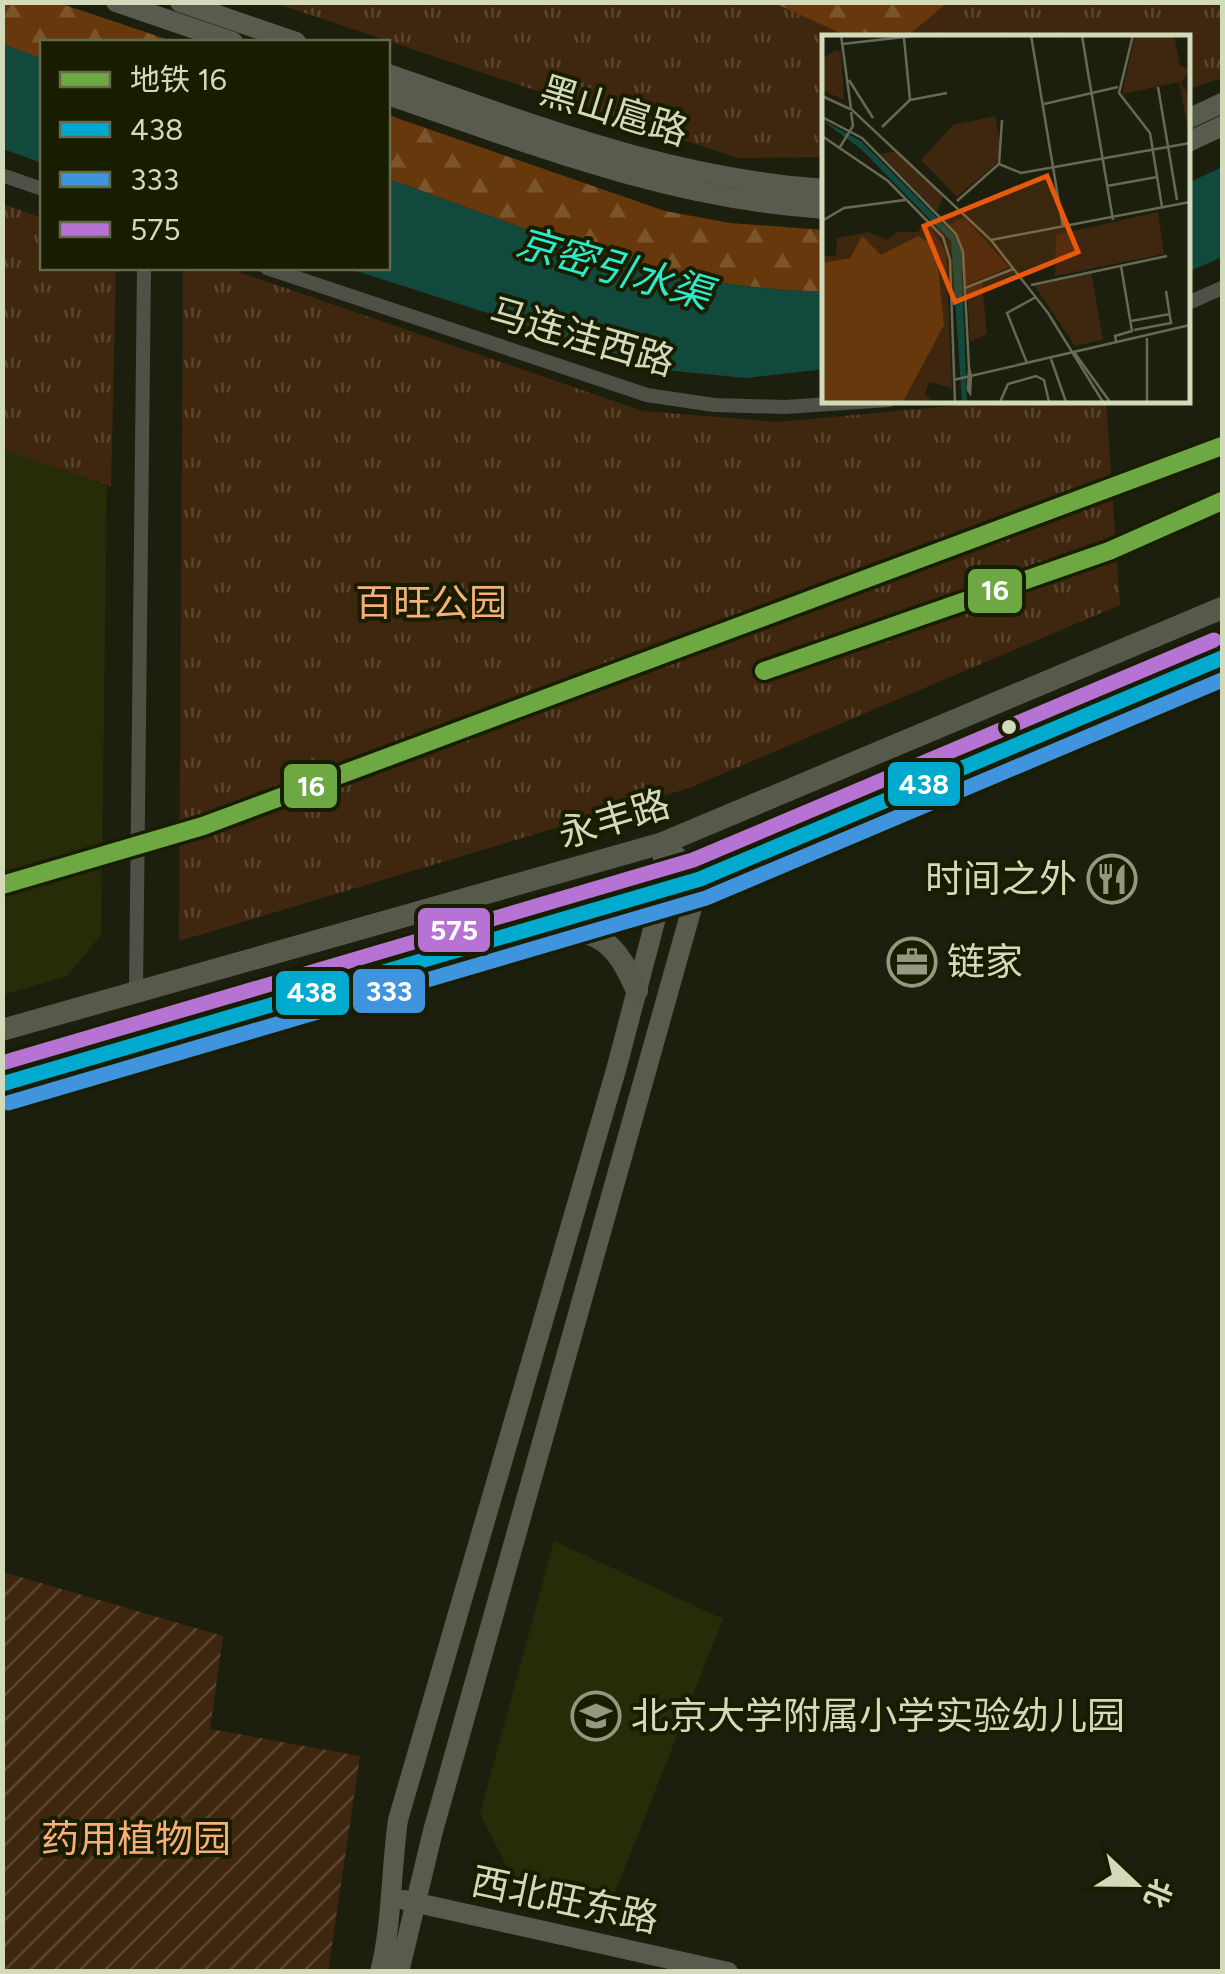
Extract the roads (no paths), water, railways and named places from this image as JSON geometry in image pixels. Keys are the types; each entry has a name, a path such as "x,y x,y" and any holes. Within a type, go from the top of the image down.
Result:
{"main road":[{"name":"永丰路","path":"2,1030 663,844 1222,608"},
{"path":"2,1084 700,879 1222,658"},
{"path":"528,928 566,928 600,936 622,956 637,992"}],"street":[{"path":"116,2 227,40"},
{"path":"180,2 290,40"},
{"name":"黑山扈路","path":"390,75 662,166 753,183 822,188"},
{"name":"黑山扈路","path":"390,96 650,184 718,198 822,209"},
{"path":"1190,118 1222,104"},
{"path":"1190,141 1222,126"},
{"path":"2,175 40,188"},
{"path":"136,990 144,270"},
{"name":"马连洼西路","path":"273,270 647,395 714,405 785,407 859,402"},
{"path":"1190,302 1222,288"},
{"path":"399,1972 700,879 663,844"},
{"path":"380,1972 387,1944 388,1896 398,1820 637,992 664,891 663,844"},
{"name":"西北旺东路","path":"388,1896 728,1972"}],"water":[{"path":"3,44 40,58 40,162 3,149"},
{"path":"1222,167 1222,257 1190,271 1190,182"},
{"name":"京密引水渠","path":"390,180 602,255 655,269 710,281 822,291 822,369 746,378 665,370 353,270 390,270"}],"metro line":[{"name":"16","path":"2,885 203,826 1222,446"},
{"name":"16","path":"764,671 1109,551 1222,501"}],"place":[{"name":"时间之外","path":"1112,879"},
{"name":"链家","path":"912,962"},
{"name":"北京大学附属小学实验幼儿园","path":"596,1716"}],"park label":[{"name":"百旺公园","path":"431,603"},
{"name":"药用植物园","path":"136,1839"}]}
